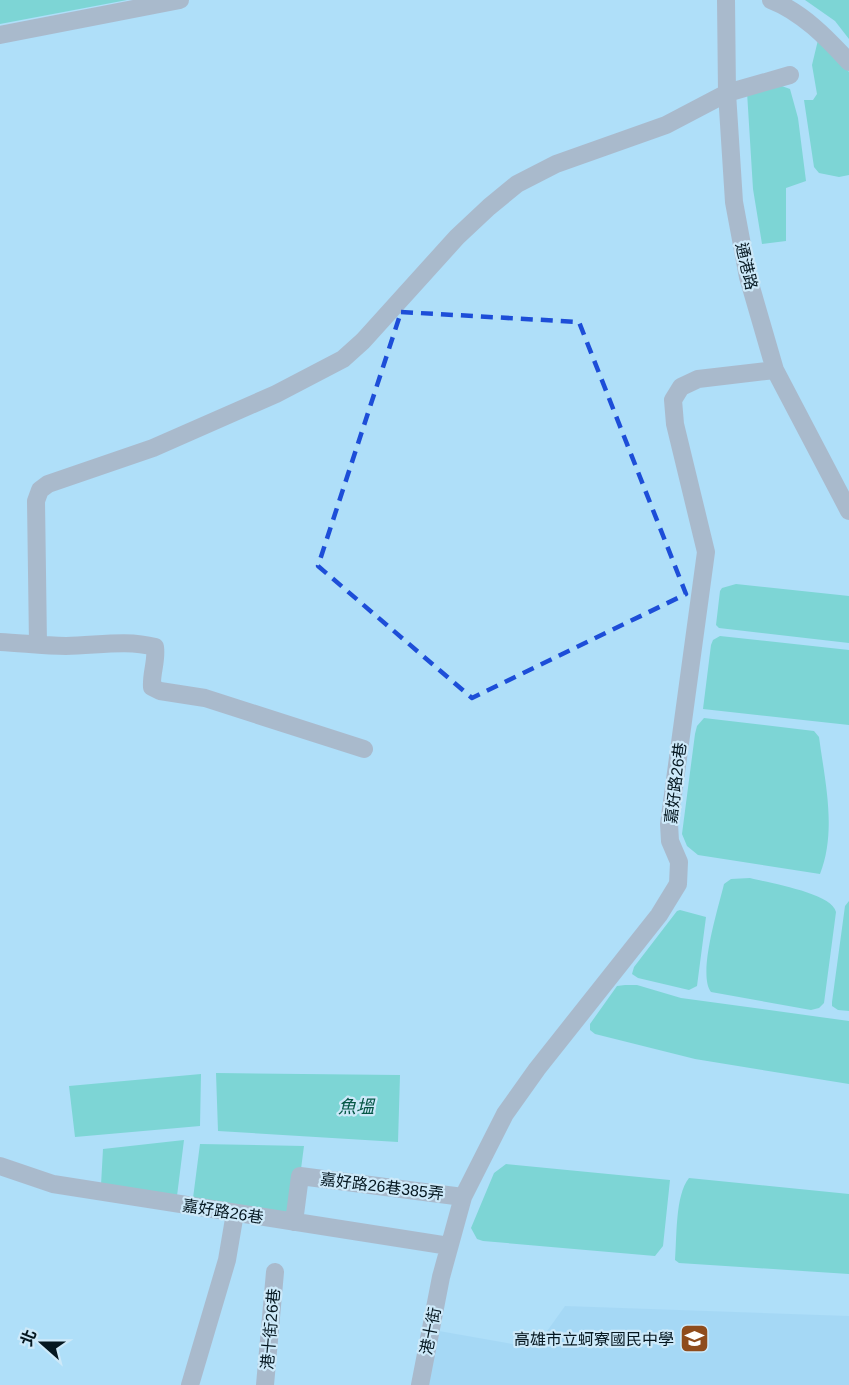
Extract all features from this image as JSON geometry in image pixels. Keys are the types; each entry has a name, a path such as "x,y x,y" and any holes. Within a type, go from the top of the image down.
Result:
{"street":[{"path":"0,35 180,0"},
{"name":"通港路","path":"726,0 727,93 734,202 748,277 775,370 849,511"},
{"path":"771,0 797,15 827,38 849,62"},
{"path":"38,644 36,501 40,490 48,484 153,448 276,394 343,359 363,341 457,237 517,184 556,164 666,125 727,93 790,75"},
{"name":"嘉好路26巷","path":"0,1166 53,1184 294,1222 448,1251 464,1197 505,1114 537,1069 659,915 678,884 679,862 670,841 669,824 706,552 675,424 673,400 681,387 698,379 775,370"},
{"path":"0,642 65,646 128,644 155,647 156,656 151,676 152,687 160,691 205,698 364,749"},
{"name":"嘉好路26巷385弄","path":"294,1222 300,1176 464,1197"},
{"path":"190,1385 227,1260 235,1212"},
{"name":"港十街","path":"420,1385 448,1251"},
{"name":"港十街26巷","path":"265,1385 275,1272"}],"highlighted area":[{"path":"401,312 579,322 686,594 472,698 318,566"}],"shaded area":[{"name":"高雄市立蚵寮國民中學","path":"565,1306 849,1316 849,1385 426,1385 439,1331 535,1348"}],"water":[{"path":"0,0 127,0 0,24"},
{"path":"805,0 849,0 849,39 835,21"},
{"path":"818,40 826,43 849,72 849,175 839,177 819,173 814,167 804,100 813,100 817,94 812,65"},
{"path":"779,85 790,89 798,118 806,181 786,188 786,241 762,244 753,189 747,92"},
{"path":"736,584 849,596 849,643 719,628 716,625 720,591 722,588"},
{"path":"720,636 849,650 849,725 703,709 711,645 713,640"},
{"path":"704,718 814,731 819,737 829,824 825,858 820,874 698,855 687,846 682,834 695,734 697,726"},
{"path":"750,878 812,894 832,905 836,912 824,1003 819,1008 811,1010 711,992 707,983 706,971 714,923 724,884 731,879"},
{"path":"849,901 849,1011 838,1010 832,1006 832,1002 845,906"},
{"path":"680,910 706,917 697,986 689,990 638,978 632,974 634,967"},
{"path":"637,985 681,998 849,1021 849,1084 695,1059 595,1034 590,1030 590,1024 617,986"},
{"name":"魚塭","path":"216,1073 400,1075 398,1142 218,1131"},
{"path":"201,1074 200,1126 75,1137 69,1086"},
{"path":"184,1140 177,1196 101,1185 103,1149"},
{"name":"魚塭","path":"200,1144 304,1146 294,1222 192,1206"},
{"path":"506,1164 670,1180 663,1246 655,1256 477,1239 471,1228 494,1173"},
{"path":"689,1178 849,1194 849,1274 679,1263 675,1260 679,1206 684,1186"}],"place":[{"name":"高雄市立蚵寮國民中學","path":"695,1339"}]}
